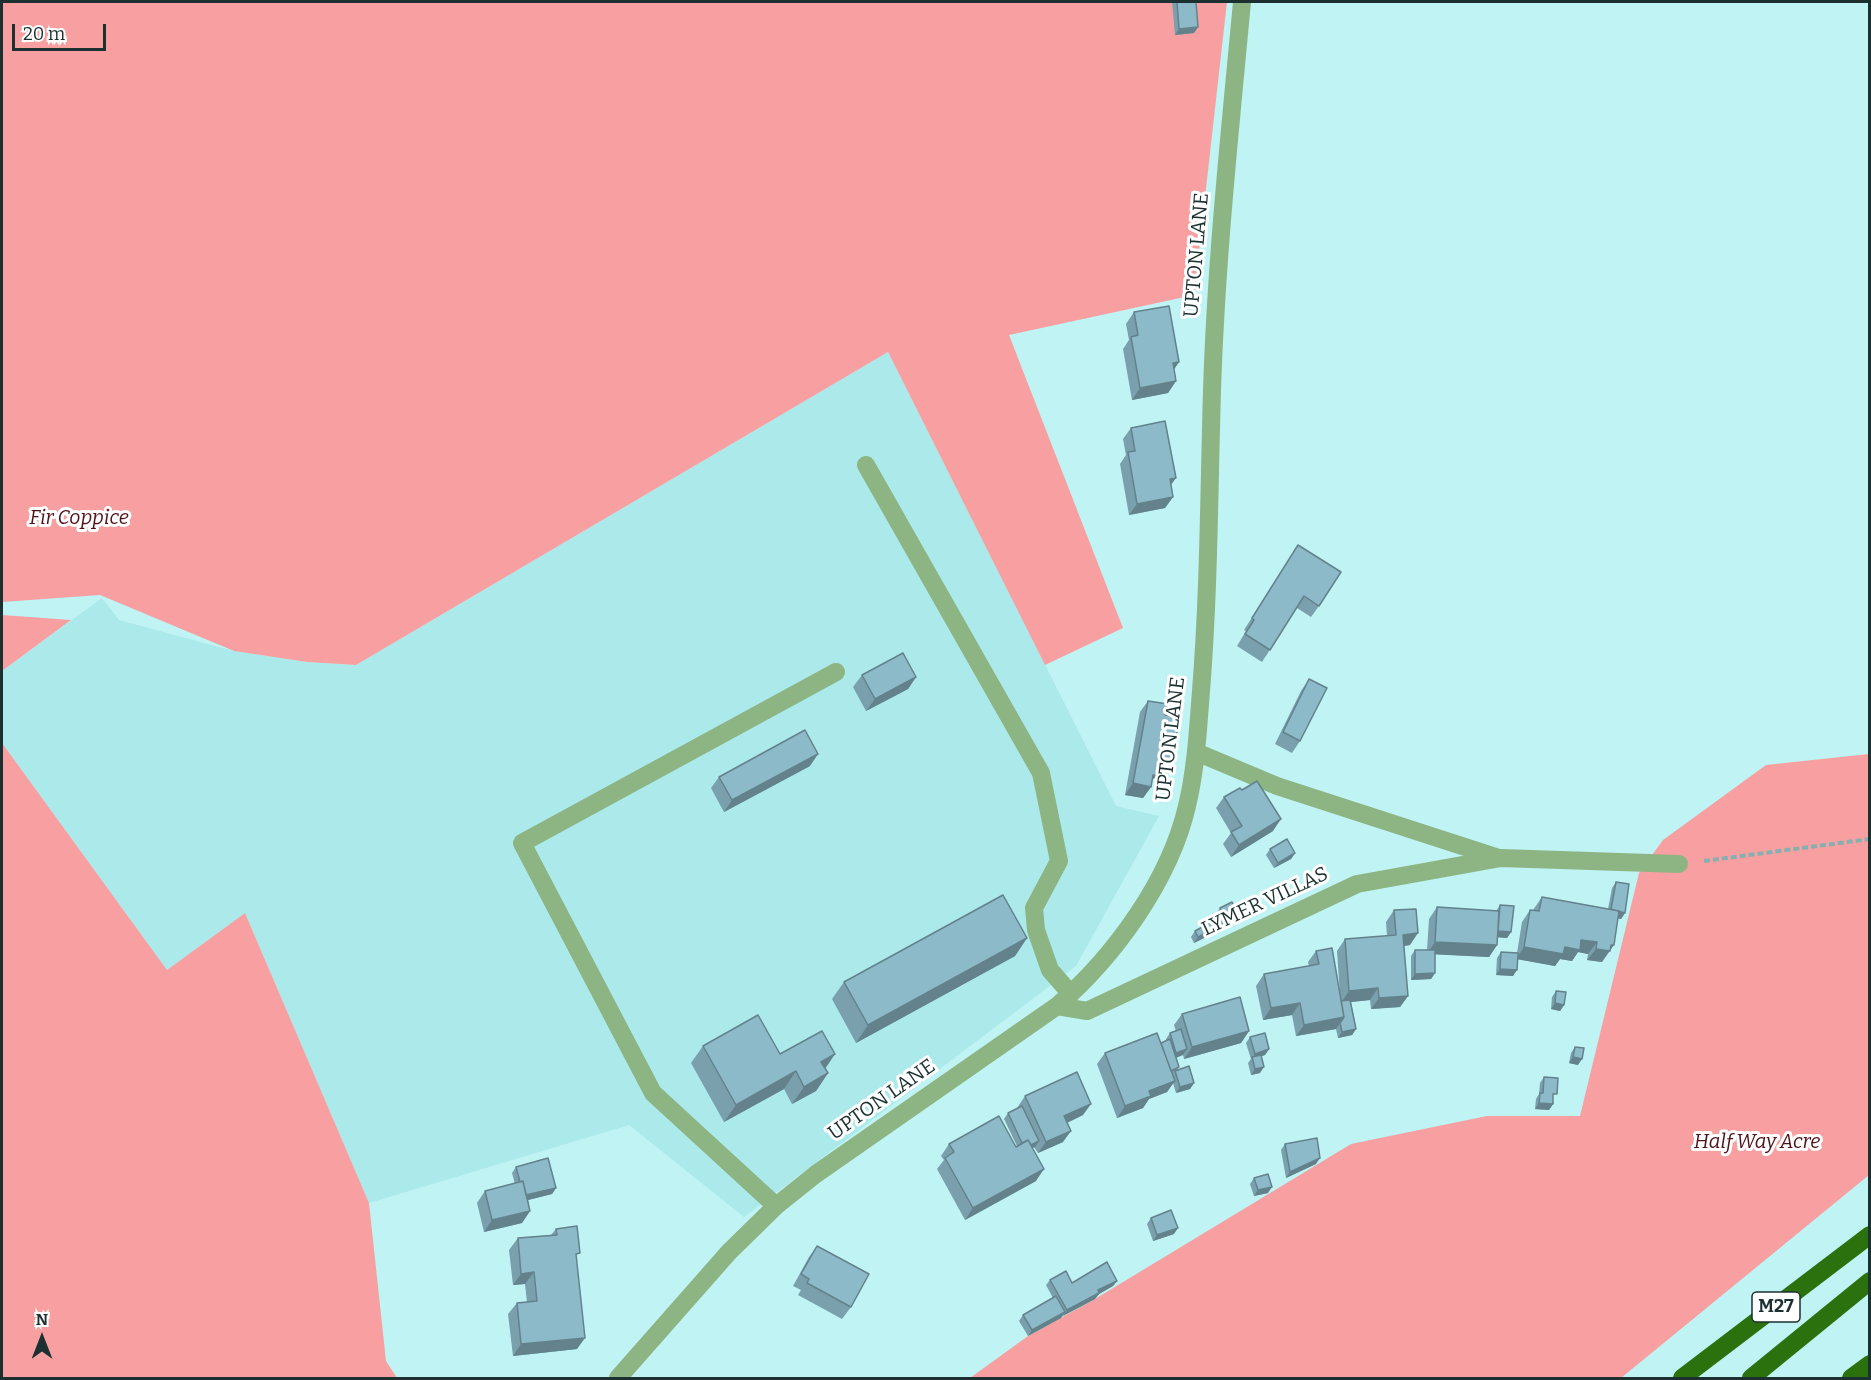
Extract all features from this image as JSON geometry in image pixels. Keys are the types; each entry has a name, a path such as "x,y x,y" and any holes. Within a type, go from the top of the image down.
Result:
{"highway":[{"name":"M27","path":"1682,1378 1869,1234"},
{"name":"M27","path":"1751,1378 1869,1281"},
{"path":"1851,1378 1869,1364"}],"street":[{"name":"UPTON LANE","path":"618,1378 729,1252 776,1206 816,1174 1071,994 1113,947 1141,909 1169,861 1187,807 1196,752 1205,638 1214,313 1242,2"},
{"path":"866,465 1041,773 1059,861 1034,908 1035,930 1050,970 1071,994"},
{"path":"776,1206 653,1093 522,843 836,672"},
{"name":"LYMER VILLAS","path":"1196,752 1277,786 1501,858"},
{"name":"LYMER VILLAS","path":"1056,1006 1087,1011 1357,884 1501,858 1679,864"}],"path":[{"path":"1679,864 1869,840"}],"shaded area":[{"path":"888,352 1116,806 1159,816 1076,966 744,1217 629,1125 369,1203 245,913 167,970 2,743 2,671 102,598 119,620 234,651 307,662 356,665"}],"green space":[{"name":"Fir Coppice","path":"2,2 1227,2 1194,295 1009,335 1123,628 1045,665 888,352 356,665 307,662 234,651 100,595 2,602"},
{"path":"2,615 71,620 2,671"},
{"path":"2,743 167,970 245,913 369,1203 386,1361 397,1378 2,1378"},
{"name":"Half Way Acre","path":"1869,754 1869,1175 1621,1378 970,1378 1028,1336 1095,1299 1351,1144 1487,1116 1580,1116 1639,873 1663,840 1766,765"}],"building":[{"path":"1177,2 1196,2 1198,27 1179,29"},
{"path":"1169,306 1179,362 1173,363 1176,381 1140,388 1131,337 1138,335 1134,312"},
{"path":"1165,421 1176,478 1170,479 1173,497 1137,504 1128,452 1135,451 1131,428"},
{"path":"1298,545 1341,572 1319,606 1304,596 1270,650 1245,634 1254,620 1252,618"},
{"path":"903,653 916,677 875,699 862,675"},
{"path":"1309,679 1327,688 1300,741 1283,732"},
{"path":"1148,701 1168,704 1165,715 1180,717 1170,768 1158,765 1151,787 1133,783"},
{"path":"805,730 818,754 732,800 719,777"},
{"path":"1257,781 1281,819 1239,845 1231,832 1242,826 1224,797"},
{"path":"1287,839 1295,853 1278,863 1270,849"},
{"path":"1616,882 1629,884 1625,913 1611,909"},
{"path":"1003,895 1027,938 868,1025 844,982"},
{"path":"1542,897 1619,911 1614,945 1611,945 1610,951 1596,949 1597,942 1581,940 1580,950 1565,947 1563,954 1524,947 1530,910 1539,911"},
{"path":"1232,902 1240,916 1227,923 1220,908"},
{"path":"1500,905 1514,906 1511,932 1498,931"},
{"path":"1437,907 1499,911 1497,945 1435,942"},
{"path":"1416,909 1418,933 1403,935 1408,996 1379,998 1378,988 1349,991 1345,939 1396,935 1394,910"},
{"path":"1215,917 1220,926 1198,937 1195,931 1206,925 1204,922"},
{"path":"1332,948 1344,1017 1304,1025 1300,1003 1271,1008 1264,974 1319,964 1316,951"},
{"path":"1415,950 1435,950 1435,973 1415,974"},
{"path":"1501,952 1518,953 1517,970 1500,969"},
{"path":"1556,991 1566,992 1564,1005 1555,1003"},
{"path":"1240,997 1249,1031 1192,1047 1182,1014"},
{"path":"1350,1000 1356,1029 1342,1032 1340,1023 1344,1017 1341,1001"},
{"path":"758,1015 780,1054 822,1031 835,1054 821,1062 828,1073 804,1087 796,1071 736,1105 703,1046"},
{"path":"1181,1029 1187,1049 1176,1053 1170,1033"},
{"path":"1157,1033 1175,1081 1149,1091 1151,1096 1125,1106 1105,1053"},
{"path":"1265,1033 1269,1049 1255,1054 1250,1037"},
{"path":"1170,1039 1179,1067 1171,1071 1161,1043"},
{"path":"1575,1047 1584,1048 1582,1059 1573,1057"},
{"path":"1261,1055 1264,1067 1255,1069 1252,1057"},
{"path":"1189,1066 1194,1083 1180,1087 1175,1071"},
{"path":"1077,1072 1091,1104 1064,1116 1071,1131 1046,1142 1025,1096"},
{"path":"1544,1077 1558,1078 1557,1094 1553,1094 1553,1104 1539,1103 1540,1093 1543,1093"},
{"path":"1022,1106 1039,1141 1031,1145 1028,1140 1022,1143 1008,1113"},
{"path":"999,1116 1016,1147 1028,1140 1044,1169 973,1208 945,1158 954,1152 949,1144"},
{"path":"1317,1138 1320,1158 1290,1172 1285,1144"},
{"path":"548,1158 556,1188 526,1195 523,1181 520,1182 516,1167"},
{"path":"1268,1174 1272,1187 1258,1190 1254,1178"},
{"path":"523,1181 530,1211 492,1220 485,1191"},
{"path":"1171,1210 1178,1228 1157,1235 1151,1218"},
{"path":"577,1226 580,1253 576,1254 585,1338 521,1344 517,1303 537,1301 534,1272 521,1274 518,1238 557,1235 556,1229"},
{"path":"817,1246 869,1274 851,1307 807,1283 809,1279 801,1274"},
{"path":"1107,1262 1117,1281 1067,1310 1050,1280 1066,1271 1072,1283"},
{"path":"1056,1296 1065,1312 1032,1330 1023,1315"}]}
